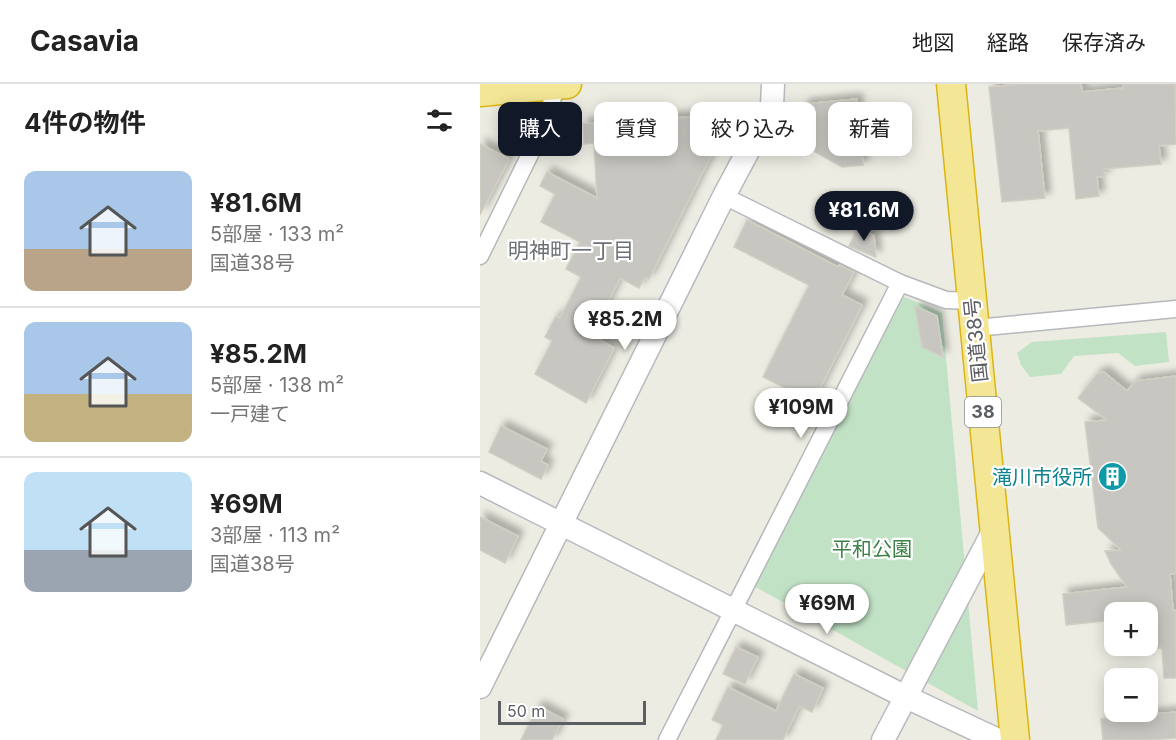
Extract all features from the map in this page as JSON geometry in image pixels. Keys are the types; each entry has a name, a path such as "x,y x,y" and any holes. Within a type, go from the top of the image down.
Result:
{"highway":[{"name":"国道38号","path":"951,84 1015,740"},
{"path":"480,92 522,86 562,85"}],"street":[{"path":"480,687 724,196 772,106 773,84"},
{"path":"480,256 562,85"},
{"path":"724,196 900,283 946,300 973,315 1176,309"},
{"path":"667,740 900,283"},
{"path":"480,483 904,696 998,740"},
{"path":"883,740 904,696 995,528"}],"green space":[{"name":"平和公園","path":"900,295 942,313 978,711 752,585"},
{"path":"1166,332 1169,362 1135,366 1118,353 1074,356 1061,374 1030,377 1021,365 1017,353 1032,342"}],"building":[{"path":"1022,84 1081,84 1082,92 1123,88 1123,84 1175,84 1176,144 1159,146 1161,164 1104,169 1105,176 1097,177 1099,196 1076,199 1069,128 1038,131 1045,198 1002,202 989,87"},
{"path":"857,99 857,102 828,102 828,156 862,156 863,165 842,167 816,152 816,103"},
{"path":"690,117 690,156 711,156 649,279 645,277 639,288 620,278 591,335 614,348 586,403 535,374 552,341 545,337 556,316 560,318 581,277 566,269 580,242 541,222 555,194 540,186 547,172 597,198 595,156 678,156 678,118"},
{"path":"594,123 594,143 584,144 583,124"},
{"path":"480,144 498,153 498,156 509,159 480,215"},
{"path":"747,220 838,267 839,265 854,272 842,295 862,305 813,402 763,377 809,285 734,247"},
{"path":"858,228 874,236 876,257 849,246"},
{"path":"915,306 937,316 943,357 922,347"},
{"path":"1104,372 1127,391 1136,381 1176,376 1176,573 1170,574 1173,611 1176,610 1176,678 1164,678 1162,648 1158,648 1158,602 1104,602 1104,621 1066,625 1063,594 1127,587 1105,551 1121,550 1098,528 1085,422 1107,420 1078,398 1097,374"},
{"path":"501,426 547,449 541,461 548,465 541,479 489,452"},
{"path":"480,517 518,536 505,563 480,550"},
{"path":"736,647 758,657 745,684 723,674"},
{"path":"794,674 823,688 812,712 799,706 783,740 716,740 723,725 712,720 728,687 776,711"},
{"path":"538,706 563,719 552,740 521,740"},
{"path":"1176,712 1176,738 1103,740 1101,719 1104,719 1104,722 1158,722 1158,714"}],"place":[{"name":"滝川市役所","path":"1113,477"}],"district":[{"name":"明神町一丁目","path":"571,251"}]}
